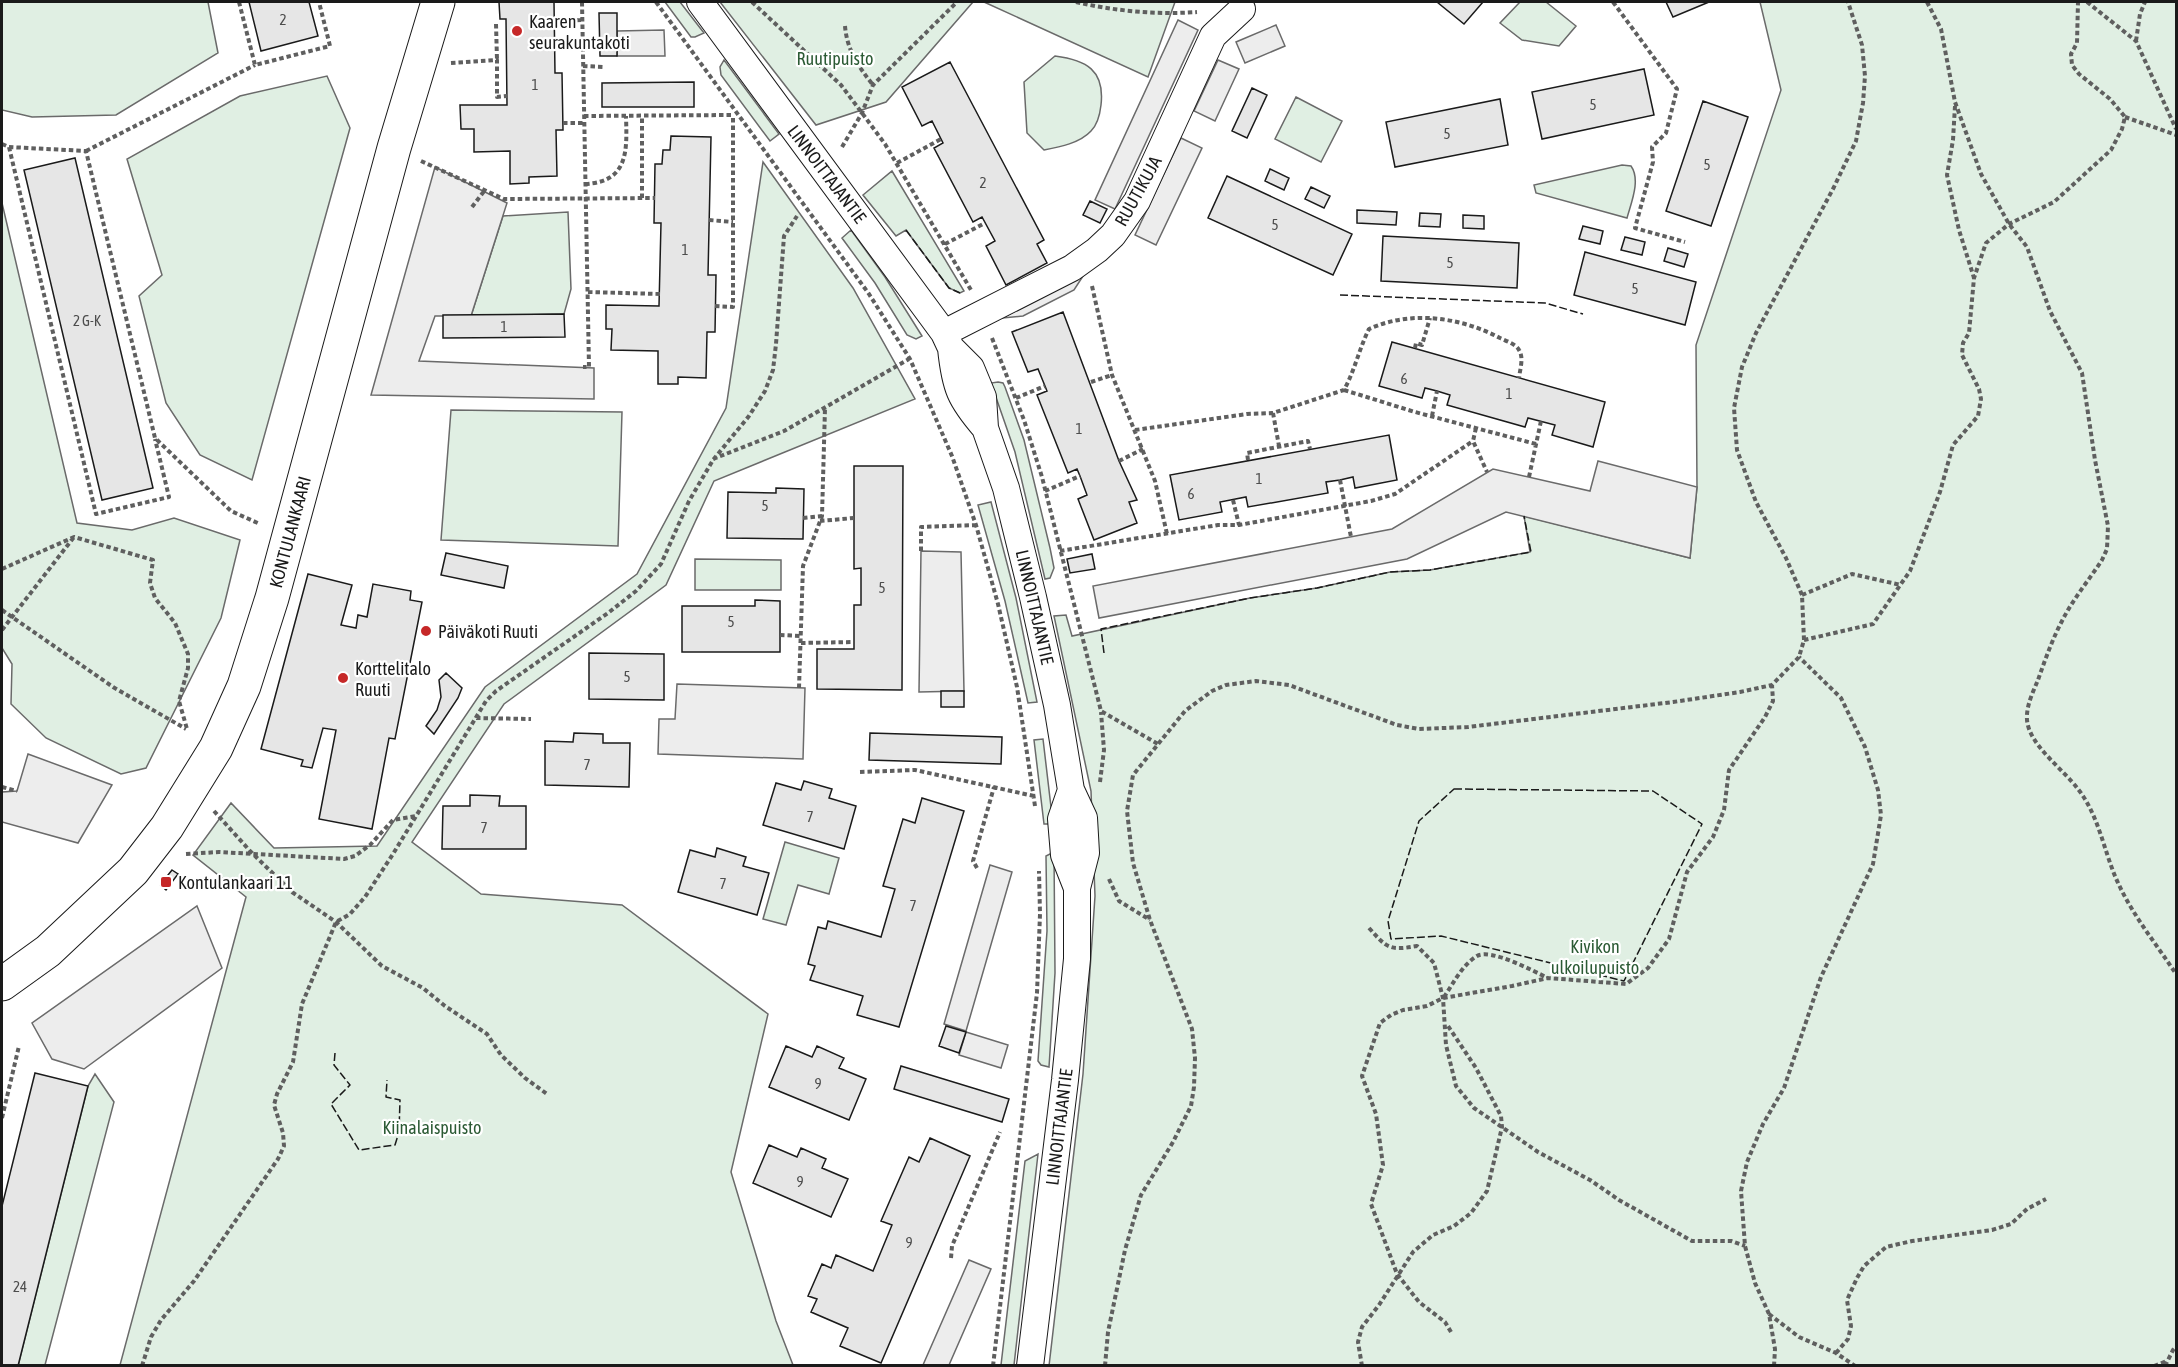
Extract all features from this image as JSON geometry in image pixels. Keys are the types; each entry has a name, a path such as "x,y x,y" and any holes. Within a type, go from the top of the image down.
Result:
{"main road":[{"name":"KONTULANKAARI","path":"2,984 48,951 133,871 167,827 216,748 244,686 272,598 394,148 438,2"}],"street":[{"name":"LINNOITTAJANTIE","path":"700,2 947,341 954,376 965,405 986,428 1006,488 1033,597 1057,705 1071,790 1061,819 1064,855 1077,888 1077,960 1065,1080 1030,1365"},
{"name":"RUUTIKUJA","path":"947,341 1081,262 1113,235 1128,217 1137,201 1213,36 1242,9"}],"path":[{"path":"239,2 255,65"},
{"path":"2,144 9,147 86,151 255,65 330,46 319,2"},
{"path":"582,2 590,367 583,367"},
{"path":"656,2 870,294 910,359 952,456 976,525 998,604 1017,687 1036,817"},
{"path":"752,2 841,85 897,163 974,298"},
{"path":"838,153 862,113 873,85 957,2"},
{"path":"1076,2 1100,8 1179,14 1242,9"},
{"path":"1612,2 1677,89 1666,133 1652,147 1653,162 1635,228 1685,242"},
{"path":"1106,1365 1108,1332 1125,1250 1141,1195 1173,1142 1191,1106 1194,1087 1196,1058 1192,1029 1150,920 1133,863 1127,811 1133,775 1185,711 1212,691 1226,685 1248,681 1289,685 1379,719 1419,729 1468,727 1673,702 1772,685 1799,657 1804,640 1802,595 1786,558 1756,502 1737,450 1734,408 1742,367 1756,333 1856,141 1863,103 1865,75 1862,45 1848,2"},
{"path":"1928,2 1941,30 1955,102 1981,174 2009,224 2027,248 2050,310 2082,373 2108,526 2107,549 2062,619 2032,696 2027,720 2030,731 2037,742 2079,790 2096,821 2119,885 2176,974"},
{"path":"2078,2 2077,43 2071,54 2072,65 2079,74 2110,99 2125,117 2176,135"},
{"path":"2087,2 2136,41 2176,129"},
{"path":"2136,41 2140,14 2145,2"},
{"path":"554,21 582,20"},
{"path":"496,24 497,97 507,96"},
{"path":"845,26 846,40 851,54 857,66 873,85"},
{"path":"452,63 497,60"},
{"path":"583,66 604,67"},
{"path":"1955,102 1953,140 1947,176 1959,230 1974,278"},
{"path":"584,116 733,116 737,112"},
{"path":"585,184 606,180 621,166 626,157 626,116"},
{"path":"642,116 642,198"},
{"path":"715,306 733,307 733,116"},
{"path":"1804,640 1873,624 1910,571 1940,492 1953,445 1978,416 1981,399 1979,388 1962,355 1963,343 1969,333 1974,278 1986,243 2009,224 2054,202 2111,150 2122,129 2125,117"},
{"path":"563,123 584,123"},
{"path":"897,163 941,139"},
{"path":"9,147 96,514 169,497 86,151"},
{"path":"394,148 504,199 655,198"},
{"path":"472,207 485,190"},
{"path":"142,1365 151,1338 161,1320 194,1281 236,1222 278,1159 284,1146 283,1133 274,1105 293,1062 302,1004 336,922 350,914 365,897 486,701 496,691 636,591 661,564 689,501 713,460 749,416 765,391 773,370 784,236 797,216"},
{"path":"710,220 733,222"},
{"path":"945,244 985,224"},
{"path":"1081,262 1091,283 1112,375 1155,481 1167,534"},
{"path":"588,292 660,294"},
{"path":"1344,390 1353,374 1360,348 1369,329 1386,321 1420,317 1452,321 1490,333 1517,347 1521,352 1522,360 1519,378"},
{"path":"1415,348 1416,343 1422,345 1430,318"},
{"path":"987,328 1016,398 1045,491 1101,711 1104,750 1098,793"},
{"path":"713,460 784,431 910,359"},
{"path":"1090,382 1112,375"},
{"path":"1016,398 1045,386"},
{"path":"1135,430 1247,414 1273,413 1344,390 1536,444"},
{"path":"1432,416 1437,392"},
{"path":"799,688 803,566 821,519 825,408"},
{"path":"1273,413 1279,446"},
{"path":"1529,477 1541,421"},
{"path":"1476,428 1473,441 1487,472"},
{"path":"155,438 231,511 260,524"},
{"path":"1248,460 1247,453 1279,446 1308,441 1310,449"},
{"path":"1060,551 1218,525 1239,525 1371,501 1395,494 1473,441"},
{"path":"1119,461 1143,449"},
{"path":"1045,491 1080,476"},
{"path":"1340,480 1351,537"},
{"path":"1233,500 1239,525"},
{"path":"803,518 854,518"},
{"path":"921,551 921,527 976,525"},
{"path":"2,630 74,537"},
{"path":"2,568 74,537 153,560 150,583 155,598 175,623 188,654 188,668 179,701 187,729 113,687 2,610"},
{"path":"1802,595 1852,574 1901,585"},
{"path":"780,635 801,636"},
{"path":"801,643 853,642"},
{"path":"1774,1365 1769,1314 1755,1283 1745,1246 1741,1191 1747,1162 1763,1124 1784,1089 1821,977 1873,864 1881,815 1878,790 1865,747 1841,698 1799,657"},
{"path":"1451,1332 1445,1322 1419,1302 1397,1274 1371,1204 1383,1165 1376,1114 1362,1076 1380,1023 1403,1010 1427,1006 1443,998 1548,978 1626,984 1648,968 1669,939 1687,872 1713,837 1724,810 1729,770 1765,717 1773,700 1772,685"},
{"path":"1101,711 1158,744"},
{"path":"475,718 531,718"},
{"path":"860,772 915,770 1034,796"},
{"path":"2,787 17,791"},
{"path":"977,868 973,861 994,787"},
{"path":"214,811 292,892 336,922 382,966 423,988 487,1034 501,1055 525,1078 547,1094"},
{"path":"186,854 219,852 344,860 355,856 370,845 393,820 416,816"},
{"path":"993,1365 1037,993 1040,914 1039,860"},
{"path":"1106,870 1119,901 1150,920"},
{"path":"1368,928 1386,946 1401,948 1417,945 1434,963 1443,998 1446,1045 1456,1086 1474,1108 1538,1152 1692,1241 1731,1241 1745,1246"},
{"path":"1443,998 1467,964 1479,955 1493,955 1548,978"},
{"path":"1362,1365 1358,1342 1362,1327 1380,1305 1397,1274 1413,1252 1433,1235 1454,1226 1471,1213 1487,1191 1502,1126 1501,1116 1476,1068 1446,1023"},
{"path":"2,1118 19,1046"},
{"path":"951,1258 952,1246 1000,1132"},
{"path":"1836,1353 1848,1339 1851,1326 1847,1300 1857,1278 1864,1266 1886,1247 1912,1241 1992,1230 2011,1224 2027,1209 2046,1199"},
{"path":"1769,1314 1799,1337 1836,1353 1855,1365"},
{"path":"2154,1365 2167,1363 2176,1347"}],"green space":[{"path":"2,2 208,2 218,53 116,115 32,117 2,110"},
{"path":"665,2 680,2 704,33 691,37"},
{"name":"Ruutipuisto","path":"720,2 973,2 886,102 816,125"},
{"path":"984,2 1175,2 1148,77"},
{"path":"1520,2 1546,2 1576,26 1559,46 1522,40 1500,23"},
{"name":"Kivikon ulkoilupuisto","path":"1760,2 2176,2 2176,1365 1049,1366 1083,1074 1095,896 1091,791 1054,616 1066,615 1072,636 1250,598 1317,588 1390,572 1430,570 1530,552 1524,516 1690,558 1697,487 1696,345 1781,90"},
{"path":"1055,56 1076,60 1091,69 1100,83 1101,105 1097,122 1081,139 1044,150 1027,133 1024,82"},
{"path":"724,60 779,134 770,141 721,75 720,67"},
{"path":"327,76 350,128 252,480 200,455 166,403 139,296 162,275 127,159 240,96"},
{"path":"1296,97 1342,121 1321,162 1275,139"},
{"name":"Kiinalaispuisto","path":"763,162 853,288 915,399 714,481 666,585 504,704 412,842 481,894 622,905 768,1014 731,1172 776,1321 793,1365 120,1365 246,897 193,855 231,803 274,848 377,846 485,687 637,574 726,408"},
{"path":"1622,165 1631,166 1635,178 1627,218 1536,193 1534,185"},
{"path":"892,171 964,291 960,293 949,288 906,230 896,236 863,195"},
{"path":"2,203 77,523 132,530 174,518 240,540 221,618 146,768 121,774 46,738 11,704 12,664 2,648"},
{"path":"568,212 571,289 564,314 471,316 503,216"},
{"path":"851,230 885,277 922,336 916,339 907,335 875,283 842,238"},
{"path":"991,383 1003,383 1005,387 1024,440 1054,568 1050,578 1045,579 1015,452"},
{"path":"451,410 622,412 618,546 441,540"},
{"path":"991,502 1016,598 1037,702 1028,703 1005,601 978,505"},
{"path":"695,559 781,560 781,590 695,590"},
{"path":"1043,739 1053,824 1044,824 1034,740"},
{"path":"785,842 839,858 829,894 798,885 786,925 763,919"},
{"path":"1054,852 1055,973 1049,1067 1041,1065 1038,1061 1047,931 1046,856"},
{"path":"95,1074 114,1102 45,1365 18,1366 88,1086"},
{"path":"1038,1154 1014,1365 1001,1365 1025,1161"}],"shaded area":[{"path":"1178,20 1198,30 1115,209 1095,200"},
{"path":"1276,25 1285,46 1245,63 1236,42"},
{"path":"664,30 665,56 617,56 617,31"},
{"path":"1218,60 1239,69 1215,121 1194,111"},
{"path":"1181,138 1202,148 1156,245 1135,235"},
{"path":"435,167 507,203 471,316 435,316 419,361 594,368 594,399 371,395"},
{"path":"1083,276 1074,290 1023,316 1002,318"},
{"path":"1598,461 1697,487 1690,558 1506,512 1407,559 1099,618 1093,586 1392,529 1493,469 1590,491"},
{"path":"921,551 961,552 964,691 919,692"},
{"path":"677,684 805,688 803,759 658,754 659,719 675,719"},
{"path":"28,754 112,785 78,843 2,822 2,792 17,791"},
{"path":"990,865 1012,872 966,1031 944,1024"},
{"path":"197,906 222,968 84,1069 52,1059 32,1023"},
{"path":"966,1032 1008,1045 1001,1068 959,1055"},
{"path":"969,1260 991,1269 949,1365 923,1365"}],"building":[{"path":"249,2 309,2 318,36 261,51"},
{"path":"499,2 554,2 555,73 562,73 563,130 556,130 557,176 529,177 529,183 510,184 510,151 474,152 474,129 461,129 460,105 507,105 506,19 500,19"},
{"path":"1437,2 1483,2 1464,24"},
{"path":"1666,2 1709,2 1673,17"},
{"path":"599,13 617,13 617,56 600,56"},
{"path":"950,62 1044,240 1037,244 1047,263 1006,285 986,246 995,241 982,217 973,222 934,148 943,143 932,121 922,126 902,87"},
{"path":"1644,69 1654,115 1542,139 1532,92"},
{"path":"694,82 694,107 602,107 602,83"},
{"path":"1252,88 1267,95 1247,138 1232,131"},
{"path":"1500,99 1508,145 1395,167 1386,122"},
{"path":"1703,101 1748,117 1711,226 1666,211"},
{"path":"671,136 711,137 708,275 716,275 715,332 707,332 706,378 678,377 678,384 658,384 658,351 611,350 612,329 606,329 606,305 659,306 661,223 654,223 655,164 662,164 663,150 670,150"},
{"path":"75,158 153,488 102,500 24,170"},
{"path":"1270,169 1289,178 1284,190 1265,181"},
{"path":"1227,176 1352,234 1333,275 1208,218"},
{"path":"1311,187 1330,196 1324,208 1305,199"},
{"path":"1090,201 1107,209 1100,223 1083,215"},
{"path":"1357,210 1397,212 1396,225 1357,223"},
{"path":"1420,213 1441,214 1440,227 1419,226"},
{"path":"1463,215 1484,216 1484,229 1463,228"},
{"path":"1583,226 1603,231 1600,244 1579,239"},
{"path":"1383,236 1519,243 1517,288 1381,281"},
{"path":"1625,237 1645,242 1642,255 1621,250"},
{"path":"1668,248 1688,254 1684,267 1664,261"},
{"path":"1585,252 1696,282 1685,325 1574,295"},
{"path":"1063,312 1119,461 1137,500 1129,502 1137,523 1094,540 1078,499 1087,495 1080,476 1077,469 1068,473 1037,395 1047,391 1038,369 1028,372 1012,332"},
{"path":"564,314 565,337 443,338 443,315"},
{"path":"1392,342 1605,402 1593,447 1552,435 1555,425 1528,418 1525,427 1447,405 1450,395 1437,391 1425,388 1422,398 1379,386"},
{"path":"1389,435 1397,480 1355,488 1353,477 1326,482 1328,493 1248,507 1246,497 1220,502 1222,512 1179,520 1170,475"},
{"path":"854,466 903,466 902,690 817,689 817,649 854,649 854,605 861,605 861,568 854,569"},
{"path":"776,488 804,489 803,539 727,538 728,492 776,493"},
{"path":"446,553 508,566 504,588 441,575"},
{"path":"1092,554 1095,569 1070,573 1067,559"},
{"name":"Korttelitalo Ruuti","path":"308,574 352,585 341,625 356,628 358,615 367,617 373,584 411,591 410,600 422,602 395,739 389,738 372,829 319,819 336,730 323,728 312,768 301,766 303,760 261,749"},
{"path":"755,600 780,601 780,652 682,652 682,606 755,606"},
{"path":"589,653 664,654 664,700 589,699"},
{"path":"446,673 462,688 434,734 426,726 437,710 441,697 439,680"},
{"path":"941,691 964,691 964,707 941,707"},
{"path":"574,733 603,734 603,743 630,743 629,787 545,785 545,741 573,742"},
{"path":"870,733 1002,737 1001,764 869,760"},
{"path":"804,781 832,789 829,798 856,806 844,849 763,825 776,783 801,790"},
{"path":"470,795 500,796 499,806 526,806 526,849 442,849 443,806 470,806"},
{"path":"922,798 964,811 899,1027 857,1015 863,996 810,980 815,966 808,964 818,927 826,929 828,921 881,937 895,889 883,886 903,819 915,823"},
{"path":"717,848 746,857 743,866 769,873 757,915 678,892 690,850 715,857"},
{"path":"172,870 178,874 166,890 160,885"},
{"path":"946,1026 966,1032 959,1053 939,1046"},
{"path":"786,1046 812,1057 817,1046 844,1058 839,1068 866,1079 849,1120 769,1087"},
{"path":"901,1066 1009,1099 1002,1122 894,1089"},
{"path":"35,1073 88,1086 18,1366 2,1366 2,1206"},
{"path":"930,1138 970,1156 881,1363 840,1346 848,1328 811,1312 817,1299 808,1296 822,1264 831,1268 836,1255 873,1271 892,1225 881,1221 909,1157 919,1162"},
{"path":"769,1145 797,1157 801,1148 826,1159 822,1168 848,1179 831,1217 753,1183"}],"fence":[{"path":"906,230 949,288 960,293"},
{"path":"1340,295 1545,303 1583,314"},
{"path":"1104,653 1101,629 1390,572 1430,570 1531,552 1524,516"},
{"path":"1454,789 1653,791 1702,824 1624,981 1441,936 1391,939 1388,921 1419,821 1454,789"},
{"path":"335,1053 334,1065 350,1085 331,1104 359,1150 395,1145 399,1132 400,1100 386,1097 387,1080"}],"place":[{"name":"Kaaren seurakuntakoti","path":"517,31"},
{"name":"Päiväkoti Ruuti","path":"426,631"},
{"name":"Korttelitalo Ruuti","path":"343,678"},
{"name":"Kontulankaari 11","path":"166,882"}]}
